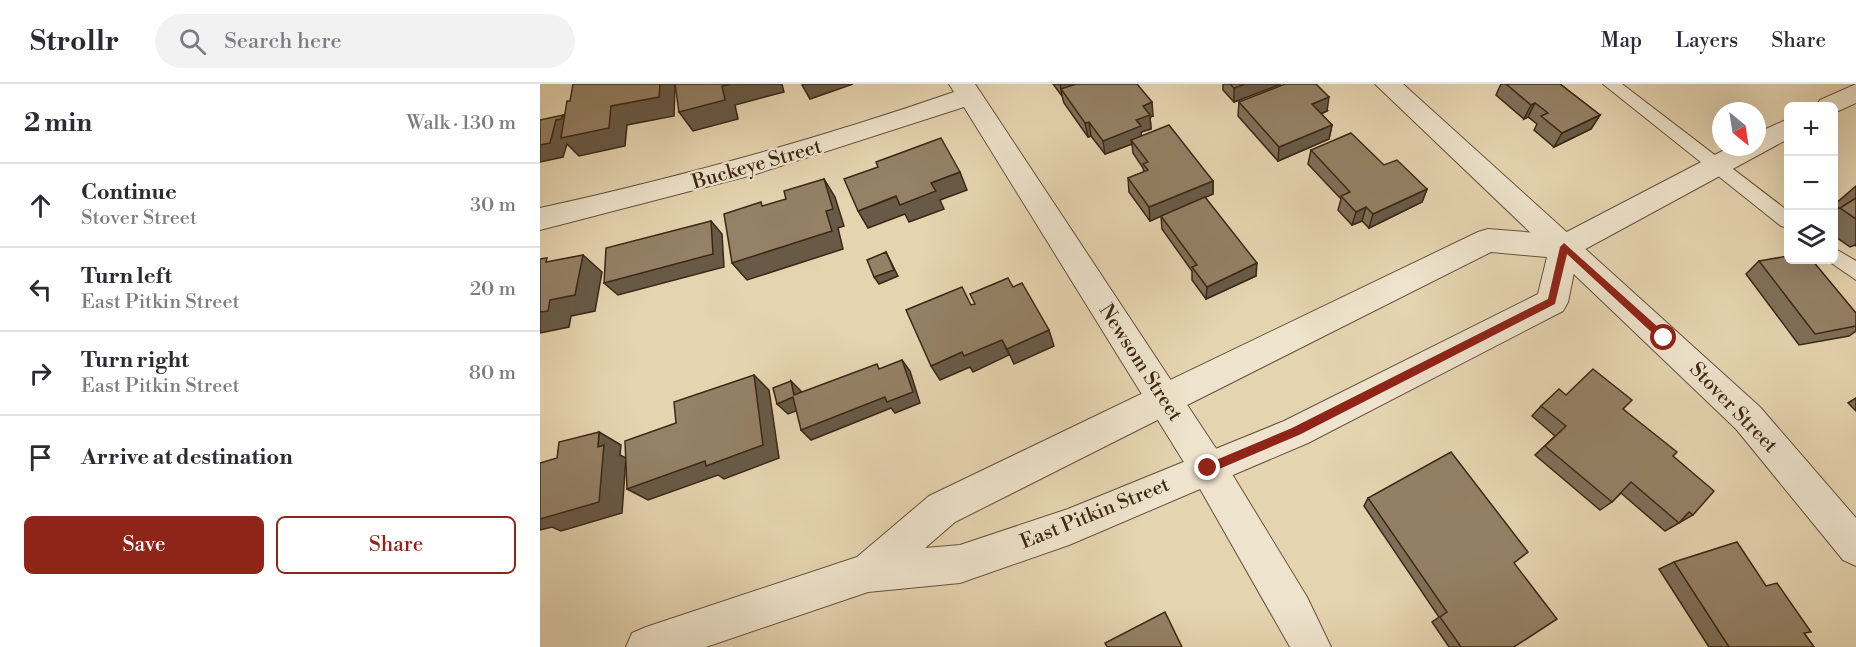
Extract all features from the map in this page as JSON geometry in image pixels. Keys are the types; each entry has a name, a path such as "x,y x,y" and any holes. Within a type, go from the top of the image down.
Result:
{"street":[{"name":"Stover Street","path":"1389,84 1748,418 1856,547"},
{"name":"Buckeye Street","path":"540,219 651,194 766,164 872,131 965,90"},
{"name":"Newsom Street","path":"965,90 1208,468 1293,611 1311,647"},
{"path":"1837,102 1856,92"},
{"path":"1766,139 1784,130"},
{"path":"1564,247 1735,156"},
{"name":"East Pitkin Street","path":"646,647 689,640 868,573 960,564 1069,527 1296,432 1552,302 1564,247 1488,240 942,509 868,573"}],"lane":[{"path":"1611,84 1784,218"},
{"path":"1838,259 1856,272"}],"building":[{"path":"573,84 660,84 659,97 611,106 609,128 561,138 567,101 570,101"},
{"path":"675,84 730,84 722,86 725,100 679,112"},
{"path":"1076,84 1137,84 1152,102 1143,106 1150,115 1136,120 1141,126 1103,141 1089,122 1085,123 1061,89"},
{"path":"1230,84 1245,84 1234,88"},
{"path":"1285,84 1316,84 1329,97 1312,104 1332,125 1279,147 1239,102"},
{"path":"1506,84 1560,84 1600,115 1562,133 1541,116 1548,113 1535,103 1531,105"},
{"path":"563,115 561,119 556,120 550,143 540,145 540,120"},
{"path":"1169,125 1213,181 1149,207 1128,178 1148,170 1143,164 1148,162 1131,140"},
{"path":"1351,133 1384,165 1397,160 1427,189 1373,214 1366,207 1356,212 1341,196 1350,192 1311,150"},
{"path":"941,138 960,172 931,183 936,191 900,205 896,196 858,211 844,179 878,167 876,162"},
{"path":"824,179 833,209 826,211 832,231 732,263 724,214 761,202 762,206 786,199 784,191"},
{"path":"1205,197 1257,263 1207,287 1192,267 1197,265 1161,216"},
{"path":"1856,198 1856,219 1840,208"},
{"path":"711,221 713,254 604,283 606,248"},
{"path":"886,252 894,270 874,277 867,260"},
{"path":"583,255 575,295 550,300 548,311 540,312 540,259 547,258 546,262"},
{"path":"1784,257 1784,264 1815,264 1856,313 1856,326 1815,334 1759,261"},
{"path":"1008,278 1013,287 1022,283 1049,330 1007,349 1002,340 964,356 962,352 931,366 906,310 962,287 971,305 975,304 970,294"},
{"path":"902,360 913,392 887,402 885,397 801,430 793,397 777,404 773,388 791,381 794,395 877,364 879,369"},
{"path":"1593,369 1632,400 1623,409 1677,452 1673,456 1714,491 1693,515 1689,512 1679,523 1631,482 1612,502 1545,446 1566,426 1541,406 1559,389 1566,395"},
{"path":"754,375 763,445 706,466 705,461 627,489 625,441 676,423 674,402"},
{"path":"599,432 598,447 604,445 599,502 540,519 540,463 557,458 559,442"},
{"path":"1451,452 1528,552 1514,563 1557,619 1514,647 1461,647 1440,617 1447,612 1368,498"},
{"path":"1737,542 1766,586 1777,583 1811,632 1804,633 1814,647 1729,647 1674,562"},
{"path":"1165,612 1182,647 1107,647 1105,643"}],"route":[{"path":"1208,468 1296,432 1552,302 1564,247 1664,338"}]}
